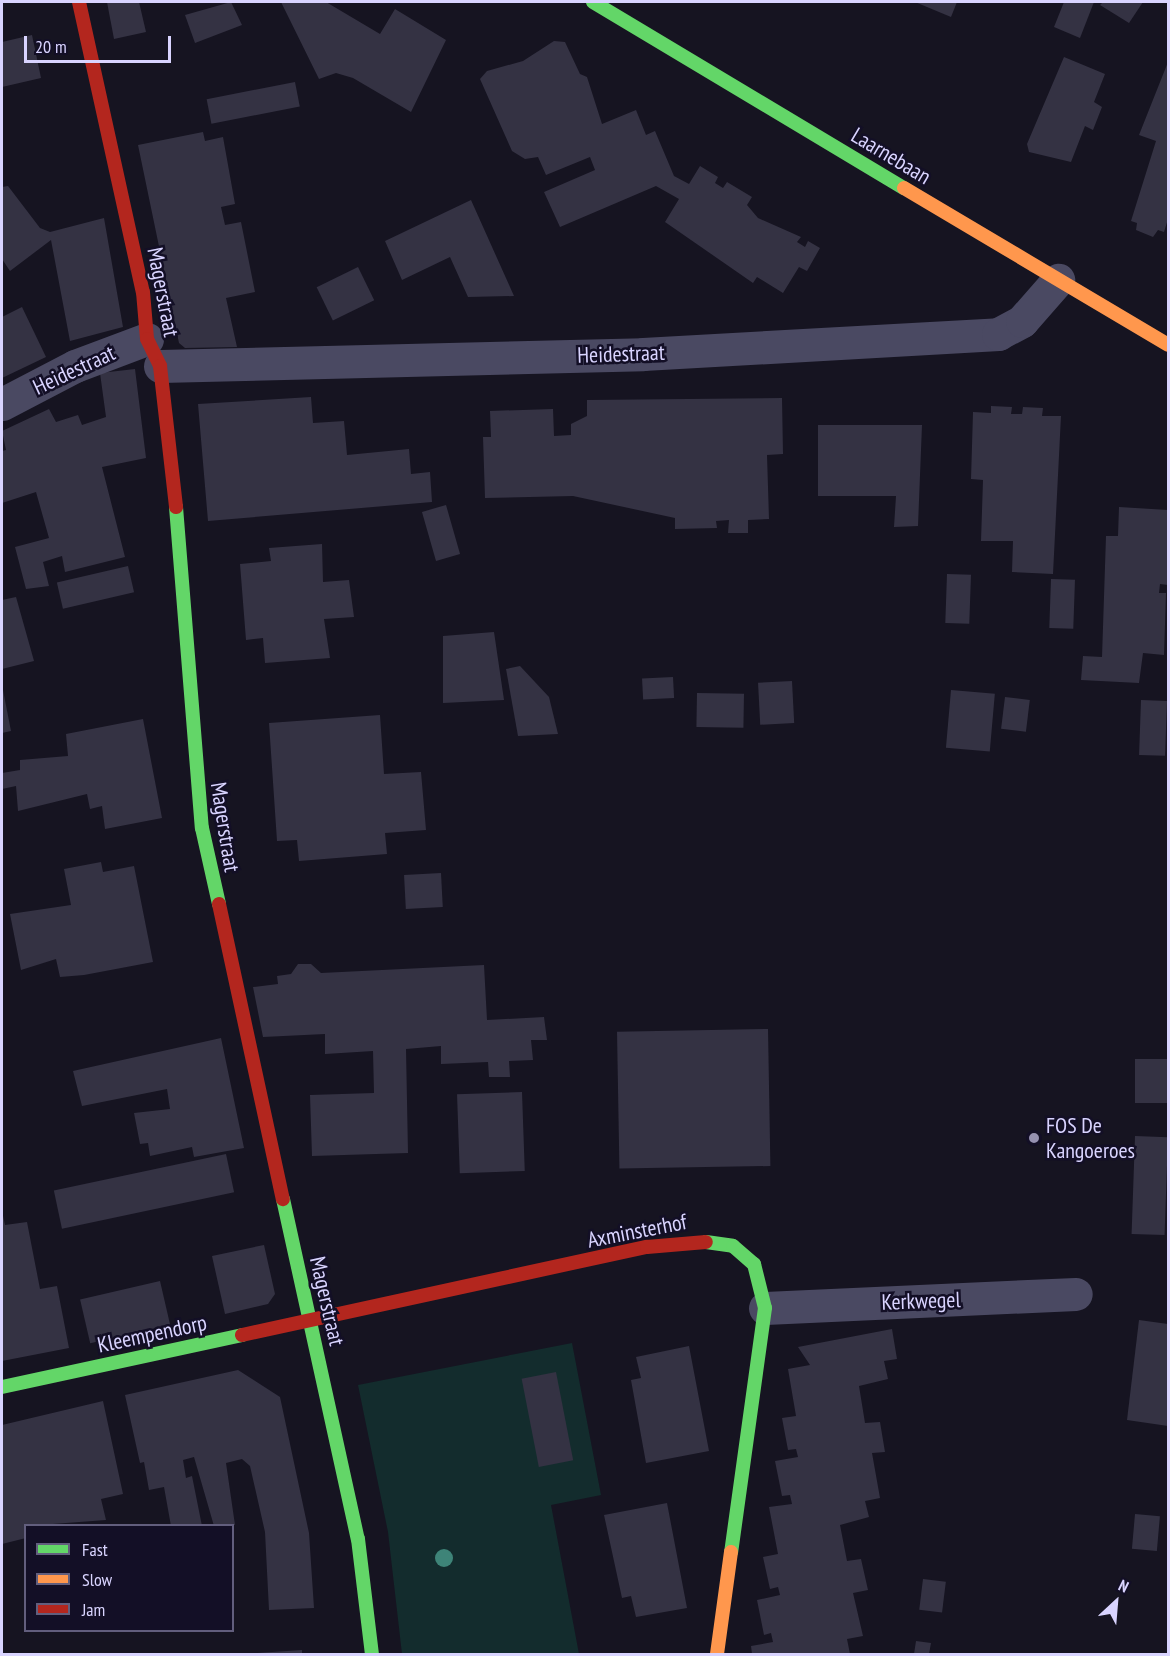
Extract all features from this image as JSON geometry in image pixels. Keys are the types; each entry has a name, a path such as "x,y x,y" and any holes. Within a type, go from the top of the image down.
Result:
{"street":[{"name":"Magerstraat","path":"79,2 143,292 154,353 195,718 199,812 243,1038 311,1321 358,1539 372,1654"},
{"name":"Laarnebaan","path":"593,2 1058,280 1167,342"},
{"name":"Heidestraat","path":"2,404 75,366 154,353 678,352 998,334 1022,321 1058,280"},
{"name":"Axminsterhof","path":"311,1321 647,1247 700,1240 733,1246 754,1264 765,1308 717,1654"},
{"name":"Kerkwegel","path":"765,1308 1076,1294"},
{"name":"Kleempendorp","path":"2,1387 311,1321"}],"green space":[{"path":"572,1343 601,1495 551,1505 579,1654 402,1654 388,1532 358,1385"}],"building":[{"path":"107,2 139,2 146,32 114,39"},
{"path":"231,2 242,25 195,43 185,15"},
{"path":"281,2 326,2 380,34 395,9 446,40 411,112 353,78 336,73 319,79"},
{"path":"915,2 957,2 951,17"},
{"path":"1064,2 1094,2 1080,38 1054,27"},
{"path":"1103,2 1143,2 1129,23 1100,5"},
{"path":"32,35 41,78 2,87 2,42"},
{"path":"554,41 565,42 580,74 587,77 602,124 636,110 646,135 655,131 674,176 689,184 700,166 718,177 715,183 723,188 727,182 752,197 747,205 758,218 801,237 797,242 805,247 808,241 820,248 807,271 799,267 783,293 757,277 753,283 665,222 679,199 656,186 560,227 544,192 595,170 590,157 546,175 538,157 525,159 512,151 480,79 487,71 523,61"},
{"path":"1064,57 1105,74 1094,102 1102,107 1093,130 1085,126 1071,162 1029,152 1027,144"},
{"path":"1168,62 1168,219 1164,232 1158,230 1153,237 1136,230 1137,223 1131,221 1156,141 1139,135"},
{"path":"295,82 300,107 211,124 207,99"},
{"path":"203,132 205,141 223,137 235,204 221,207 225,225 241,222 255,292 226,298 237,347 185,348 179,343 138,145"},
{"path":"8,186 40,228 50,232 104,218 123,327 70,341 51,240 10,271 2,259 2,187"},
{"path":"471,200 514,296 468,297 450,257 402,280 385,241"},
{"path":"358,267 374,300 333,320 317,287"},
{"path":"22,307 46,357 2,378 2,317"},
{"path":"135,369 146,458 102,467 125,557 65,572 62,556 43,562 49,586 26,589 15,547 49,538 36,492 2,503 2,451 6,450 2,431 49,409 56,422 78,415 82,425 106,417 100,373"},
{"path":"311,397 313,423 344,421 347,455 409,449 411,474 430,472 432,502 208,521 198,404"},
{"path":"782,398 783,454 767,455 769,519 748,520 748,533 728,533 729,520 716,521 717,528 675,529 675,518 573,496 485,498 483,437 491,437 490,411 553,409 554,436 571,435 571,424 587,416 587,400"},
{"path":"991,406 1012,407 1011,414 1022,414 1023,407 1043,408 1042,416 1061,416 1053,574 1012,572 1013,541 981,541 983,480 971,479 973,412 991,413"},
{"path":"818,425 922,425 918,526 894,527 896,496 818,496"},
{"path":"446,505 460,554 436,561 422,512"},
{"path":"1119,507 1168,510 1168,585 1160,584 1159,593 1166,593 1164,655 1143,653 1139,683 1081,680 1083,656 1102,657 1106,536 1118,536"},
{"path":"322,544 323,582 349,580 354,617 324,619 330,658 265,663 263,638 246,640 240,564 271,561 269,548"},
{"path":"128,566 134,592 63,609 57,582"},
{"path":"947,574 971,575 969,624 945,623"},
{"path":"1051,579 1075,580 1073,629 1049,628"},
{"path":"16,597 34,661 2,669 2,600"},
{"path":"494,632 504,700 443,703 443,636"},
{"path":"520,666 549,697 558,734 518,736 506,669"},
{"path":"673,677 674,698 643,700 642,679"},
{"path":"792,681 794,723 760,725 758,683"},
{"path":"2,685 11,731 2,733"},
{"path":"951,690 995,694 990,752 946,748"},
{"path":"697,693 744,694 743,728 696,727"},
{"path":"1005,697 1030,700 1026,732 1001,729"},
{"path":"1141,700 1167,701 1165,756 1139,755"},
{"path":"380,715 384,774 421,772 426,830 385,833 387,854 299,861 297,840 277,841 269,723"},
{"path":"143,719 162,818 105,829 102,806 90,809 87,794 18,811 16,786 2,789 2,773 20,770 20,760 68,756 66,734"},
{"path":"101,862 103,872 134,866 153,962 84,975 60,977 56,959 21,970 10,914 71,905 64,869"},
{"path":"441,873 443,907 406,909 404,875"},
{"path":"298,964 311,964 321,973 484,965 487,1020 544,1017 547,1040 531,1040 533,1060 509,1061 510,1077 489,1077 488,1062 441,1064 441,1046 406,1049 408,1153 312,1156 310,1095 374,1093 373,1051 325,1054 325,1034 263,1037 253,987 278,984 277,976 291,974"},
{"path":"768,1029 770,1166 619,1169 617,1032"},
{"path":"221,1038 244,1148 194,1157 192,1147 150,1156 148,1143 140,1144 134,1113 170,1109 167,1089 82,1106 73,1071"},
{"path":"1135,1059 1168,1059 1168,1103 1135,1103"},
{"path":"522,1092 525,1171 460,1173 457,1094"},
{"path":"1135,1136 1168,1137 1165,1235 1132,1234"},
{"path":"226,1154 234,1192 62,1229 54,1191"},
{"path":"2,1211 5,1225 27,1222 40,1289 57,1286 69,1348 2,1361"},
{"path":"264,1245 275,1294 268,1304 225,1314 212,1256"},
{"path":"160,1281 170,1325 90,1343 80,1299"},
{"path":"1139,1320 1168,1324 1168,1426 1127,1420"},
{"path":"892,1329 897,1359 884,1361 888,1379 859,1386 865,1423 880,1422 885,1452 872,1453 880,1498 865,1501 869,1517 840,1525 847,1561 861,1559 868,1590 853,1593 863,1636 847,1639 850,1654 752,1654 751,1646 773,1642 771,1633 764,1635 757,1600 780,1595 778,1587 770,1589 763,1557 778,1554 769,1507 792,1504 790,1495 782,1496 775,1461 798,1457 796,1449 788,1450 782,1418 796,1416 788,1369 810,1365 798,1347"},
{"path":"689,1346 709,1451 646,1463 631,1380 641,1378 636,1357"},
{"path":"238,1370 280,1397 309,1533 314,1608 269,1610 265,1532 250,1466 242,1459 226,1463 235,1525 213,1524 194,1457 183,1460 186,1478 192,1476 202,1524 171,1524 164,1487 149,1490 144,1462 140,1463 125,1395"},
{"path":"556,1372 573,1460 539,1467 522,1379"},
{"path":"103,1401 123,1494 101,1499 106,1520 24,1524 24,1538 2,1544 2,1425"},
{"path":"667,1503 687,1608 636,1617 631,1596 622,1598 604,1515"},
{"path":"1135,1514 1160,1516 1157,1551 1132,1549"},
{"path":"923,1579 946,1582 942,1613 919,1610"},
{"path":"916,1641 931,1643 929,1654 914,1654"},
{"path":"302,1650 302,1654 257,1654 257,1653"}],"traffic: fast":[{"path":"593,2 904,188"},
{"path":"176,507 202,828 219,904"},
{"path":"283,1199 358,1539 372,1654"},
{"path":"706,1242 733,1246 754,1264 765,1308 731,1552"},
{"path":"2,1387 242,1335"}],"traffic: slow":[{"path":"904,188 1168,345"},
{"path":"717,1654 731,1552"}],"traffic: jam":[{"path":"79,2 143,292 147,339 160,366 176,507"},
{"path":"219,904 283,1199"},
{"path":"242,1335 647,1247 706,1242"}],"place":[{"name":"FOS De Kangoeroes","path":"1034,1138"}]}
